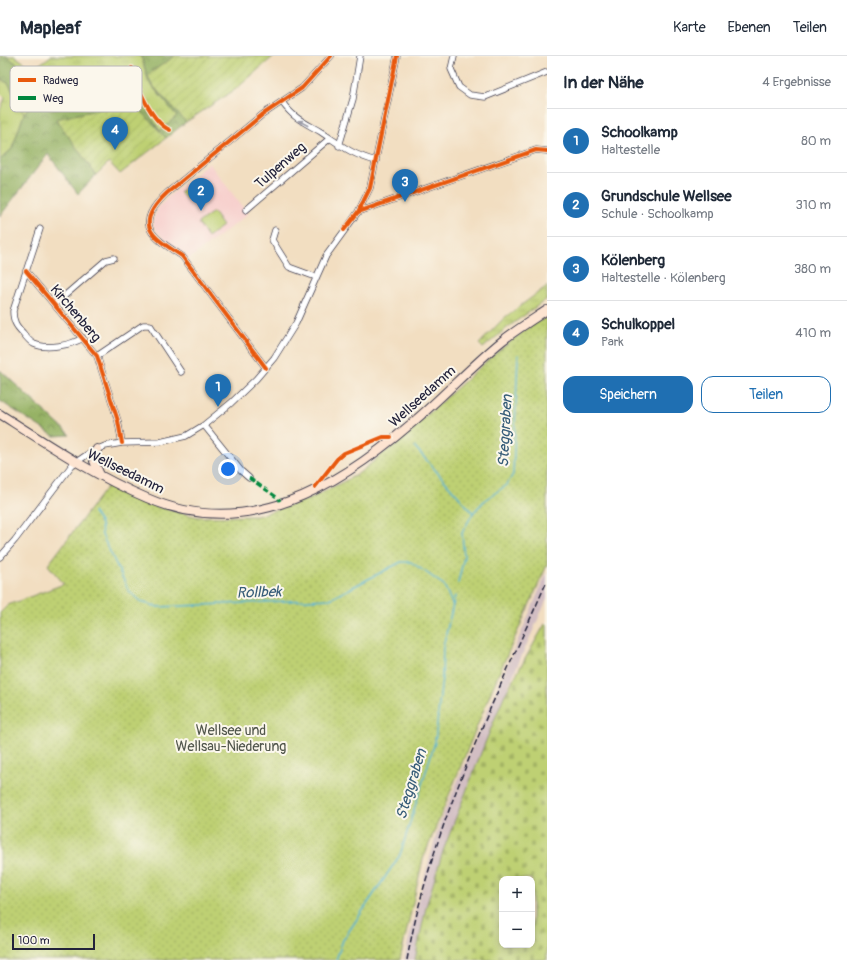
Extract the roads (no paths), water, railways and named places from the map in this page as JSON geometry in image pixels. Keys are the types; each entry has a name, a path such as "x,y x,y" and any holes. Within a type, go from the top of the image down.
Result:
{"main road":[{"name":"Wellseedamm","path":"0,414 100,475 156,502 200,512 228,513 258,510 297,500 336,481 366,461 414,422 503,341 547,310"},
{"path":"97,450 94,461 100,475"}],"street":[{"path":"266,368 182,256 162,244 150,231 148,225 152,211 163,198 262,115 302,88 331,56"},
{"path":"339,146 353,99 360,56"},
{"path":"0,557 20,535 72,465 77,461 97,450 122,443 174,440 186,436 204,425 231,403 266,368 296,323 316,277 334,243 358,212 370,188 397,56"},
{"path":"454,56 452,69 459,87 470,95 485,97 547,72"},
{"path":"282,102 296,119 329,138 339,146 353,154 376,161"},
{"name":"Tulpenweg","path":"246,210 329,138"},
{"path":"358,212 536,150 547,151"},
{"name":"Kirchenberg","path":"40,229 38,241 12,311 12,317 16,327 31,342 40,346 76,342 83,338"},
{"path":"275,230 272,240 289,267 316,277"},
{"path":"55,304 106,260 114,258"},
{"name":"Kirchenberg","path":"26,271 97,356 118,421 122,443"},
{"path":"97,356 143,325 150,325 181,372"},
{"path":"204,425 241,471 249,478"}],"waterway":[{"name":"Steggraben","path":"458,583 464,557 462,533 473,513 486,499 507,485 513,474 518,355"},
{"path":"415,447 473,513"},
{"name":"Rollbek","path":"93,512 101,524 102,535 129,591 141,602 158,607 330,599 401,562 411,562 444,585 453,606"},
{"name":"Steggraben","path":"336,960 343,940 400,855 435,742 442,677 443,647 455,596"}],"railway":[{"path":"407,960 431,862 448,814 485,720 547,581"}],"place":[{"name":"Schulkoppel","path":"115,150"},
{"name":"Kölenberg","path":"405,202"},
{"name":"Grundschule Wellsee","path":"201,211"},
{"name":"Schoolkamp","path":"218,407"}],"park label":[{"name":"Wellsee und Wellsau-Niederung","path":"231,738"}]}
